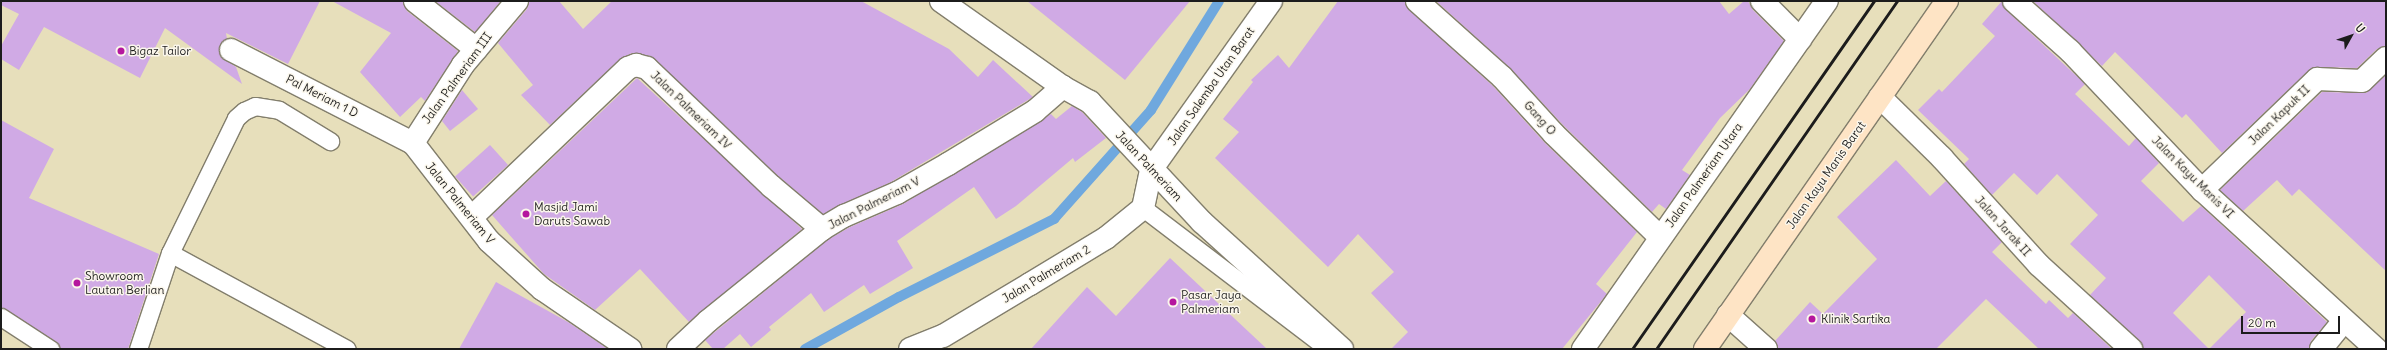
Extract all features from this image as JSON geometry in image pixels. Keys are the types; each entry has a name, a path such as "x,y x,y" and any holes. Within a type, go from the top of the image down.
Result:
{"street":[{"path":"415,1 476,49"},
{"name":"Jalan Palmeriam III","path":"413,140 476,49 517,1"},
{"name":"Jalan Palmeriam","path":"941,1 1063,87 1090,102 1146,164 1202,222 1342,349"},
{"name":"Jalan Salemba Utan Barat","path":"1146,164 1271,1"},
{"name":"Gang O","path":"1417,1 1502,77 1554,134 1660,237"},
{"path":"1762,1 1800,39"},
{"name":"Jalan Palmeriam Utara","path":"1583,349 1660,237 1827,1"},
{"name":"Jalan Kayu Manis Barat","path":"1704,349 1947,1"},
{"name":"Jalan Kayu Manis VI","path":"2014,1 2070,51 2202,190 2376,349"},
{"name":"Pal Meriam 1 D","path":"232,50 413,140"},
{"name":"Jalan Kapuk II","path":"2202,190 2318,79 2362,81 2386,58"},
{"name":"Jalan Palmeriam IV","path":"472,217 628,68 636,65 647,68 771,186 822,229"},
{"name":"Jalan Palmeriam V","path":"678,349 714,316 822,229 844,216 897,193 948,164 1035,111 1063,87"},
{"name":"Jalan Jarak II","path":"1880,97 1942,158 2039,265 2131,349"},
{"name":"Jalan Palmeriam V","path":"413,140 489,241 542,289 630,349"},
{"path":"1143,208 1146,164"},
{"name":"Jalan Palmeriam 2","path":"910,349 943,336 1106,238 1143,208"},
{"path":"1728,314 1766,349"},
{"path":"2321,349 2344,321"}],"lane":[{"path":"138,349 170,253 236,118 244,111 255,106 279,110 330,141"},
{"path":"1143,208 1309,332 1326,349"},
{"path":"170,253 347,349"},
{"path":"1,317 50,349"}],"building":[{"path":"1,1 320,1 288,64 226,33 227,39 220,45 220,56 236,67 242,84 165,28 140,78 44,27 19,70 1,59 1,46 19,14 1,5"},
{"path":"332,1 403,1 407,11 458,51 425,101 421,97 400,117 360,72 391,33"},
{"path":"435,1 501,1 475,32"},
{"path":"529,1 559,1 583,29 612,1 861,1 949,49 978,77 993,60 1033,97 891,182 823,214 779,177 650,56 632,53 620,59 550,125 521,95 533,85 498,43 527,9"},
{"path":"1027,1 1190,1 1125,80"},
{"path":"1338,1 1405,1 1409,10 1493,86 1545,143 1637,232 1596,284 1607,294 1562,349 1391,349 1408,332 1371,293 1394,272 1358,234 1328,267 1215,158 1239,132 1223,119 1253,82 1251,80 1278,55 1289,68"},
{"path":"1436,1 1719,1 1729,14 1744,1 1748,1 1753,10 1784,41 1750,89 1720,118 1682,170 1690,175 1666,209 1659,204 1652,212 1563,125 1510,68"},
{"path":"2002,1 2006,10 2085,84 2075,94 2129,146 2136,138 2159,163 2141,181 2183,222 2201,206 2327,322 2311,341 2309,349 2209,349 2143,349 2139,340 2090,295 2106,278 2070,244 2098,215 2057,174 2037,195 2014,173 1992,195 1964,164 1969,159 1918,110 1939,89 1942,92 1995,36 1982,24","holes":["2209,275 2246,312 2209,349 2173,313"]},
{"path":"2033,1 2386,1 2386,46 2377,49 2357,68 2318,67 2309,70 2222,153 2186,114 2182,118 2115,52 2102,66"},
{"path":"2386,75 2386,271 2299,189 2292,196 2277,180 2243,211 2220,190 2322,92 2366,93"},
{"path":"637,78 802,229 689,322 640,269 595,310 544,274 492,215"},
{"path":"462,90 478,109 450,131 442,121"},
{"path":"1072,106 1082,112 1106,138 1075,162 1073,158 1016,206 996,219 974,187 897,241 913,268 870,294 864,285 824,312 811,293 769,327 771,330 751,347 740,334 723,349 713,349 705,340 829,239 850,227 903,204 1051,114 1056,119"},
{"name":"Showroom Lautan Berlian","path":"1,120 54,149 29,198 159,254 128,349 61,349 55,341 1,307"},
{"path":"490,145 508,165 473,197 455,176"},
{"path":"1896,160 1930,196 1946,181 2002,242 1992,252 2046,304 2049,300 2068,318 2073,313 2112,349 2039,349 1986,299 1936,349 1778,349 1775,341 1810,302 1823,314 1877,259 1837,217"},
{"name":"Pasar Jaya Palmeriam","path":"1170,258 1267,349 1031,349 1087,287 1116,316"},
{"path":"496,282 568,322 608,349 459,349"}],"waterway":[{"path":"805,349 899,297 1054,219 1151,110 1219,1"}],"railway":[{"path":"1632,349 1874,1"},
{"path":"1656,349 1897,1"}],"place":[{"name":"Bigaz Tailor","path":"121,51"},
{"name":"Masjid Jami Daruts Sawab","path":"526,214"},
{"name":"Showroom Lautan Berlian","path":"77,283"},
{"name":"Pasar Jaya Palmeriam","path":"1173,302"},
{"name":"Klinik Sartika","path":"1812,319"}]}
